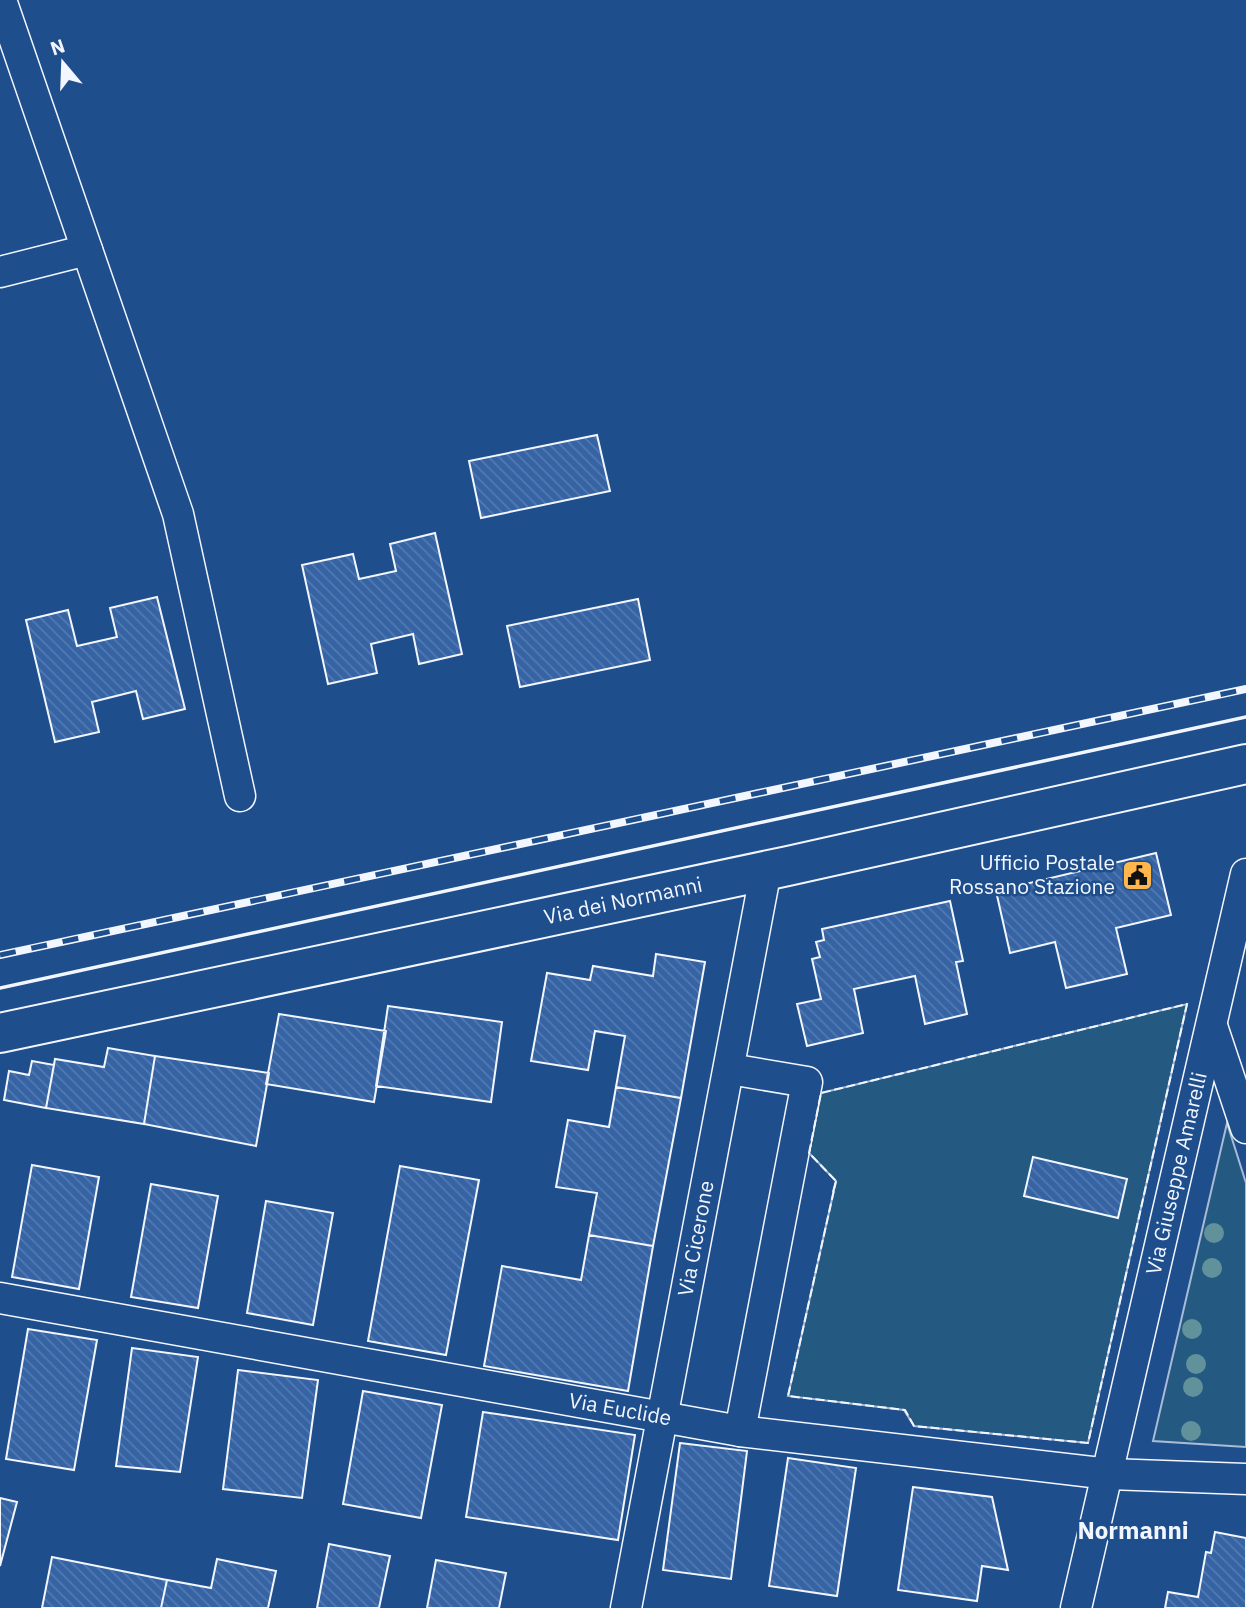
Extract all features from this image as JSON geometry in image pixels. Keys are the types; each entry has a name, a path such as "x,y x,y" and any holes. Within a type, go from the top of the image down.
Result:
{"street":[{"path":"1,0 178,514 240,796"},
{"path":"0,272 87,250"},
{"name":"Via dei Normanni","path":"0,1033 766,870 1246,764"},
{"name":"Via Cicerone","path":"626,1608 766,870"},
{"name":"Via Giuseppe Amarelli","path":"1076,1608 1246,874"},
{"path":"1212,1026 1246,1128"},
{"path":"730,1069 807,1082 740,1431"},
{"name":"Via Euclide","path":"0,1298 740,1431 1109,1474 1246,1479"}],"shaded area":[{"path":"1187,1004 1088,1443 914,1426 904,1410 788,1396 836,1181 809,1153 821,1093"},
{"path":"1227,1123 1246,1183 1246,1447 1153,1441"}],"building":[{"path":"597,435 610,491 481,518 469,461"},
{"path":"435,533 462,654 419,664 413,634 371,644 377,673 328,684 302,565 353,554 359,579 396,571 390,544"},
{"path":"157,597 185,709 143,719 136,691 92,702 99,732 55,742 26,620 68,610 77,646 117,637 110,608"},
{"path":"638,599 650,660 520,687 507,626"},
{"path":"1156,853 1171,915 1116,928 1127,974 1066,988 1055,942 1010,953 996,891"},
{"path":"950,901 963,961 956,962 967,1014 925,1024 915,976 854,989 863,1033 807,1046 797,1004 821,999 812,959 820,957 816,942 824,940 822,929"},
{"path":"656,954 705,962 681,1098 616,1087 625,1036 595,1031 588,1070 531,1061 547,973 590,980 593,966 653,976"},
{"path":"388,1006 502,1022 491,1102 376,1086"},
{"path":"279,1014 386,1031 374,1102 266,1084"},
{"path":"108,1048 155,1056 144,1124 46,1108 55,1059 104,1067"},
{"path":"155,1056 269,1073 256,1146 144,1124"},
{"path":"32,1061 54,1065 46,1108 4,1100 9,1071 29,1075"},
{"path":"616,1087 681,1098 653,1246 589,1235 597,1193 556,1187 568,1120 609,1127"},
{"path":"1033,1157 1127,1179 1118,1218 1024,1196"},
{"path":"32,1165 99,1177 79,1289 12,1277"},
{"path":"400,1166 479,1180 446,1355 368,1341"},
{"path":"151,1184 218,1196 198,1308 131,1297"},
{"path":"266,1201 333,1213 313,1325 247,1313"},
{"path":"589,1235 653,1246 628,1391 484,1366 502,1266 581,1280"},
{"path":"28,1329 97,1340 74,1470 6,1459"},
{"path":"132,1348 198,1357 180,1472 116,1466"},
{"path":"238,1370 318,1380 302,1498 223,1489"},
{"path":"363,1391 442,1405 421,1518 343,1504"},
{"path":"483,1412 635,1435 618,1540 466,1517"},
{"path":"680,1443 747,1451 731,1579 663,1570"},
{"path":"788,1458 856,1468 837,1596 769,1586"},
{"path":"913,1487 992,1497 1008,1570 982,1566 977,1601 898,1590"},
{"path":"0,1498 17,1502 0,1566"},
{"path":"1215,1532 1246,1538 1246,1608 1165,1608 1168,1592 1198,1597 1206,1552 1211,1553"},
{"path":"329,1544 390,1556 379,1608 317,1608"},
{"path":"52,1557 167,1580 161,1608 42,1608"},
{"path":"217,1559 276,1571 268,1608 161,1608 167,1580 211,1588"},
{"path":"436,1560 506,1573 499,1608 427,1608"}],"railway":[{"path":"0,955 1246,689"}],"fence":[{"path":"833,1192 836,1181 809,1153 821,1093 1187,1004 1088,1443 914,1426 905,1410 788,1396 836,1181"}],"wall":[{"path":"0,988 1246,717"}],"place":[{"name":"Ufficio Postale Rossano Stazione","path":"1138,875"}],"district":[{"name":"Normanni","path":"1133,1531"}]}
